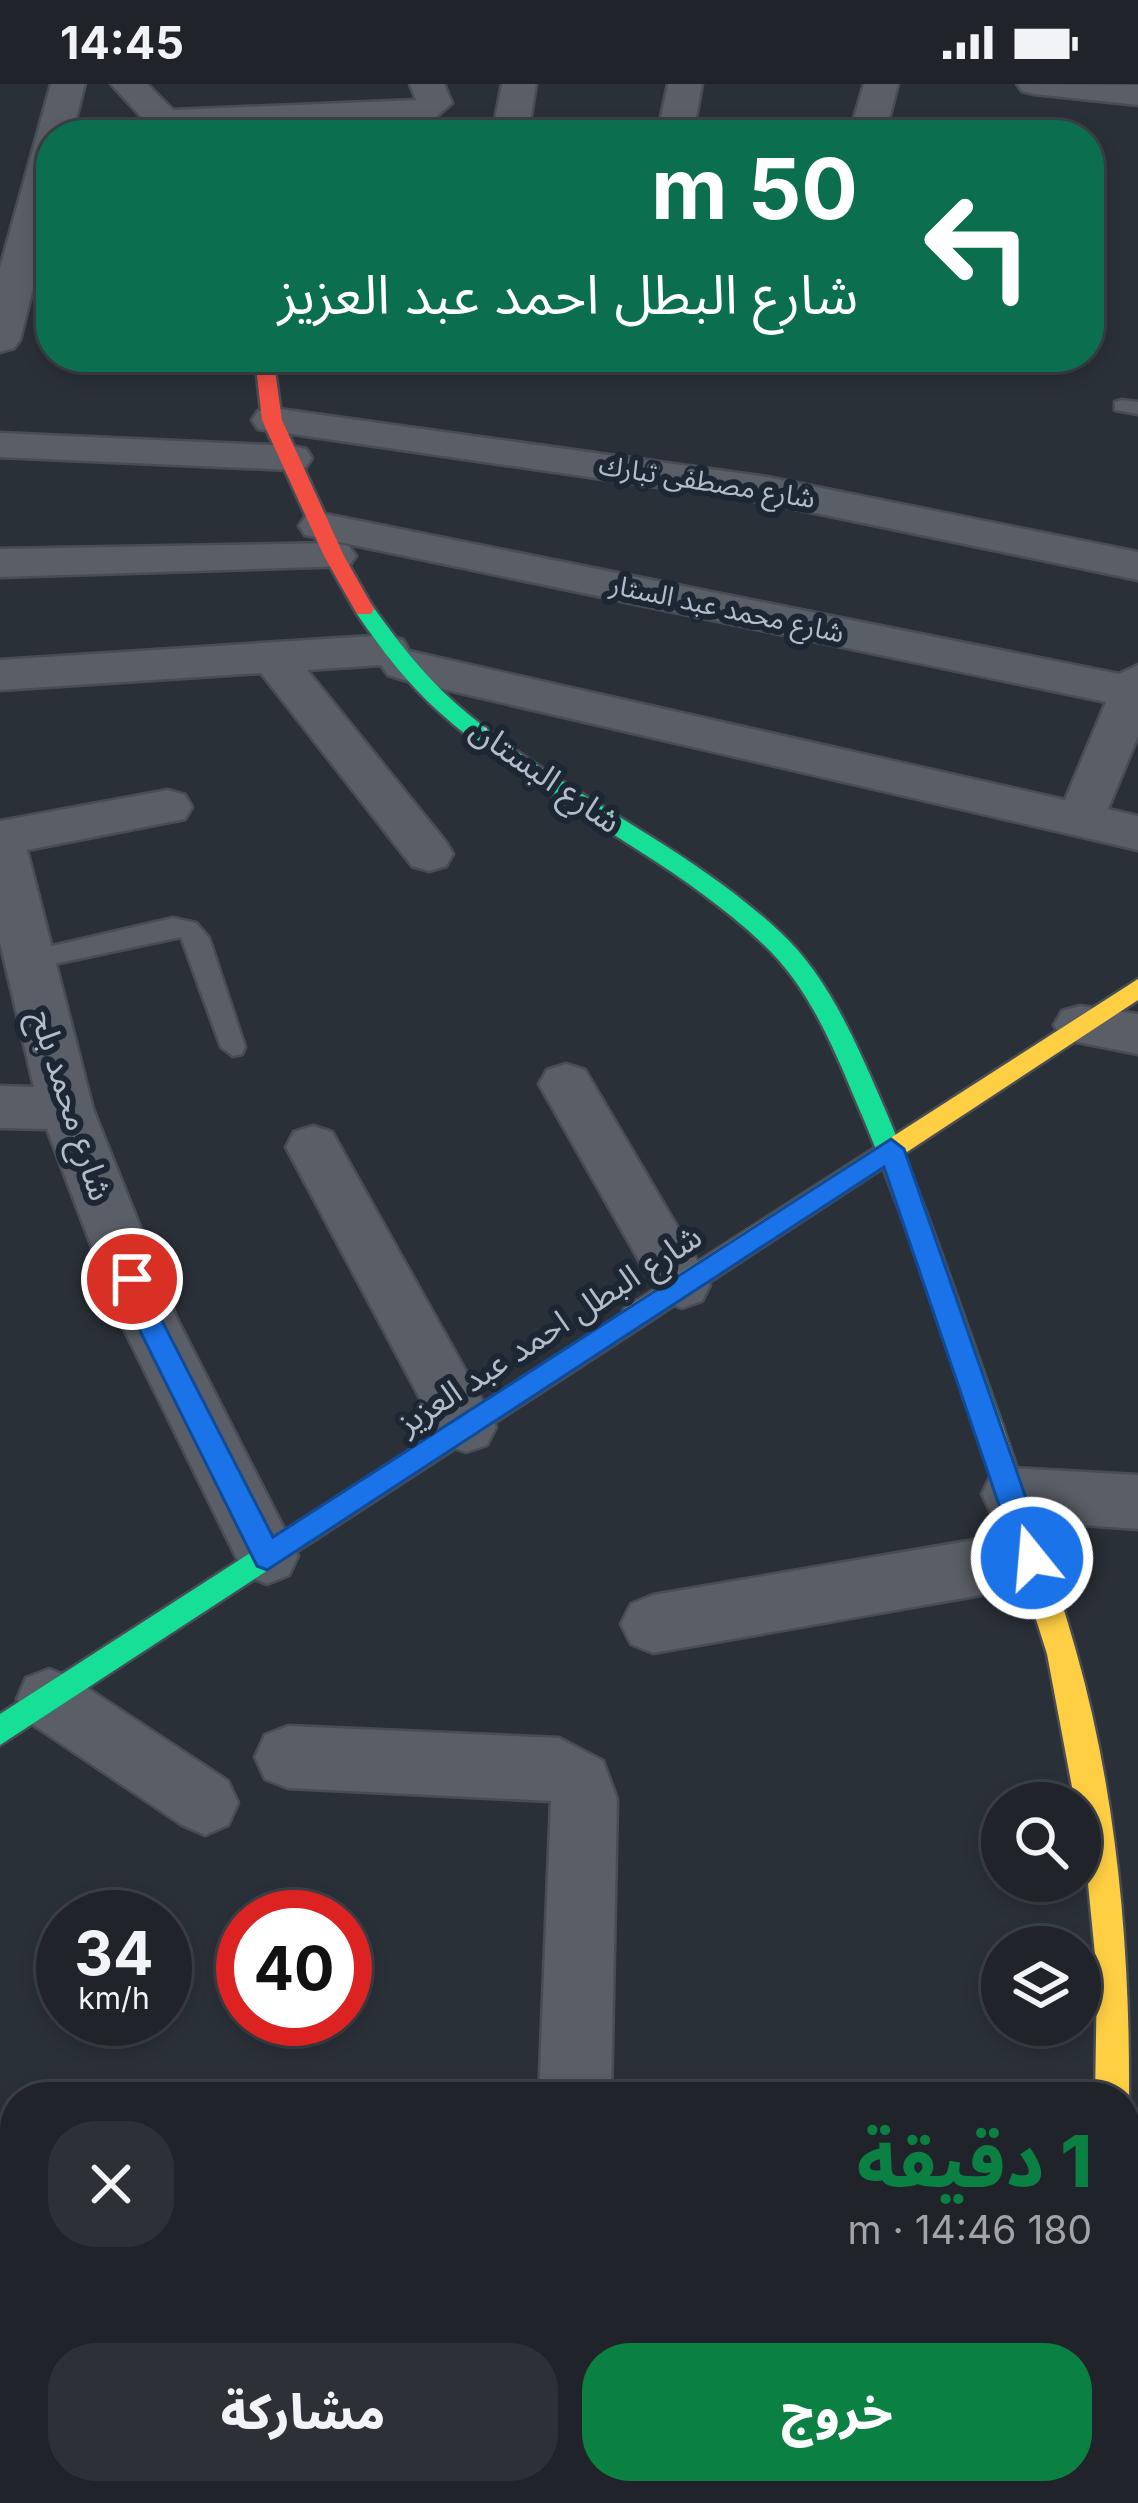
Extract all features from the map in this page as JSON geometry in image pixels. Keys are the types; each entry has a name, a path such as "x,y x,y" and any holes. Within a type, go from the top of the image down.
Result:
{"street":[{"path":"58,120 68,84"},
{"path":"128,84 165,120"},
{"path":"285,120 424,110 435,103 427,84"},
{"path":"513,120 519,84"},
{"path":"678,120 685,84"},
{"path":"871,120 881,84"},
{"path":"1034,84 1138,95"},
{"path":"5,323 36,204"},
{"path":"5,323 36,313"},
{"name":"شارع البستان","path":"266,372 272,420 327,541 396,657 468,722 590,811 700,876 776,940 825,1004 891,1149 1012,1495 1061,1654 1125,1981 1114,2082"},
{"name":"شارع مصطفى تبارك","path":"272,420 767,490 1138,566"},
{"path":"0,446 291,458"},
{"name":"شارع محمد عبد الستار","path":"0,562 327,541 1136,686"},
{"path":"0,675 273,658 396,657 1138,833"},
{"path":"273,658 429,854"},
{"path":"1080,820 1136,686"},
{"path":"0,838 168,807"},
{"name":"شارع محمد بلح","path":"0,838 26,961 66,1109 149,1321 267,1556"},
{"name":"شارع البطل احمد عبد العزيز","path":"24,1715 1138,988"},
{"path":"1080,1025 1138,1034"},
{"path":"566,1084 682,1286"},
{"path":"0,1107 66,1109"},
{"path":"313,1147 466,1427"},
{"path":"1012,1495 1138,1502"},
{"path":"652,1624 1032,1558"},
{"path":"24,1715 205,1803"},
{"path":"288,1756 559,1769 580,1783 584,1798 575,2082"}],"lane":[{"path":"26,961 173,927 188,929 197,938 233,1047"}],"traffic: fast":[{"path":"364,609 400,660 445,706 497,747 722,896 800,969 833,1024 879,1125 988,1424"},
{"path":"0,1731 634,1317"}],"traffic: slow":[{"path":"634,1317 1138,988"},
{"path":"988,1424 1062,1654 1092,1807 1113,1975 1112,2082"}],"traffic: jam":[{"path":"266,372 272,420 334,556 364,609"}],"route":[{"path":"132,1279 267,1556 891,1149 1032,1558"}]}
